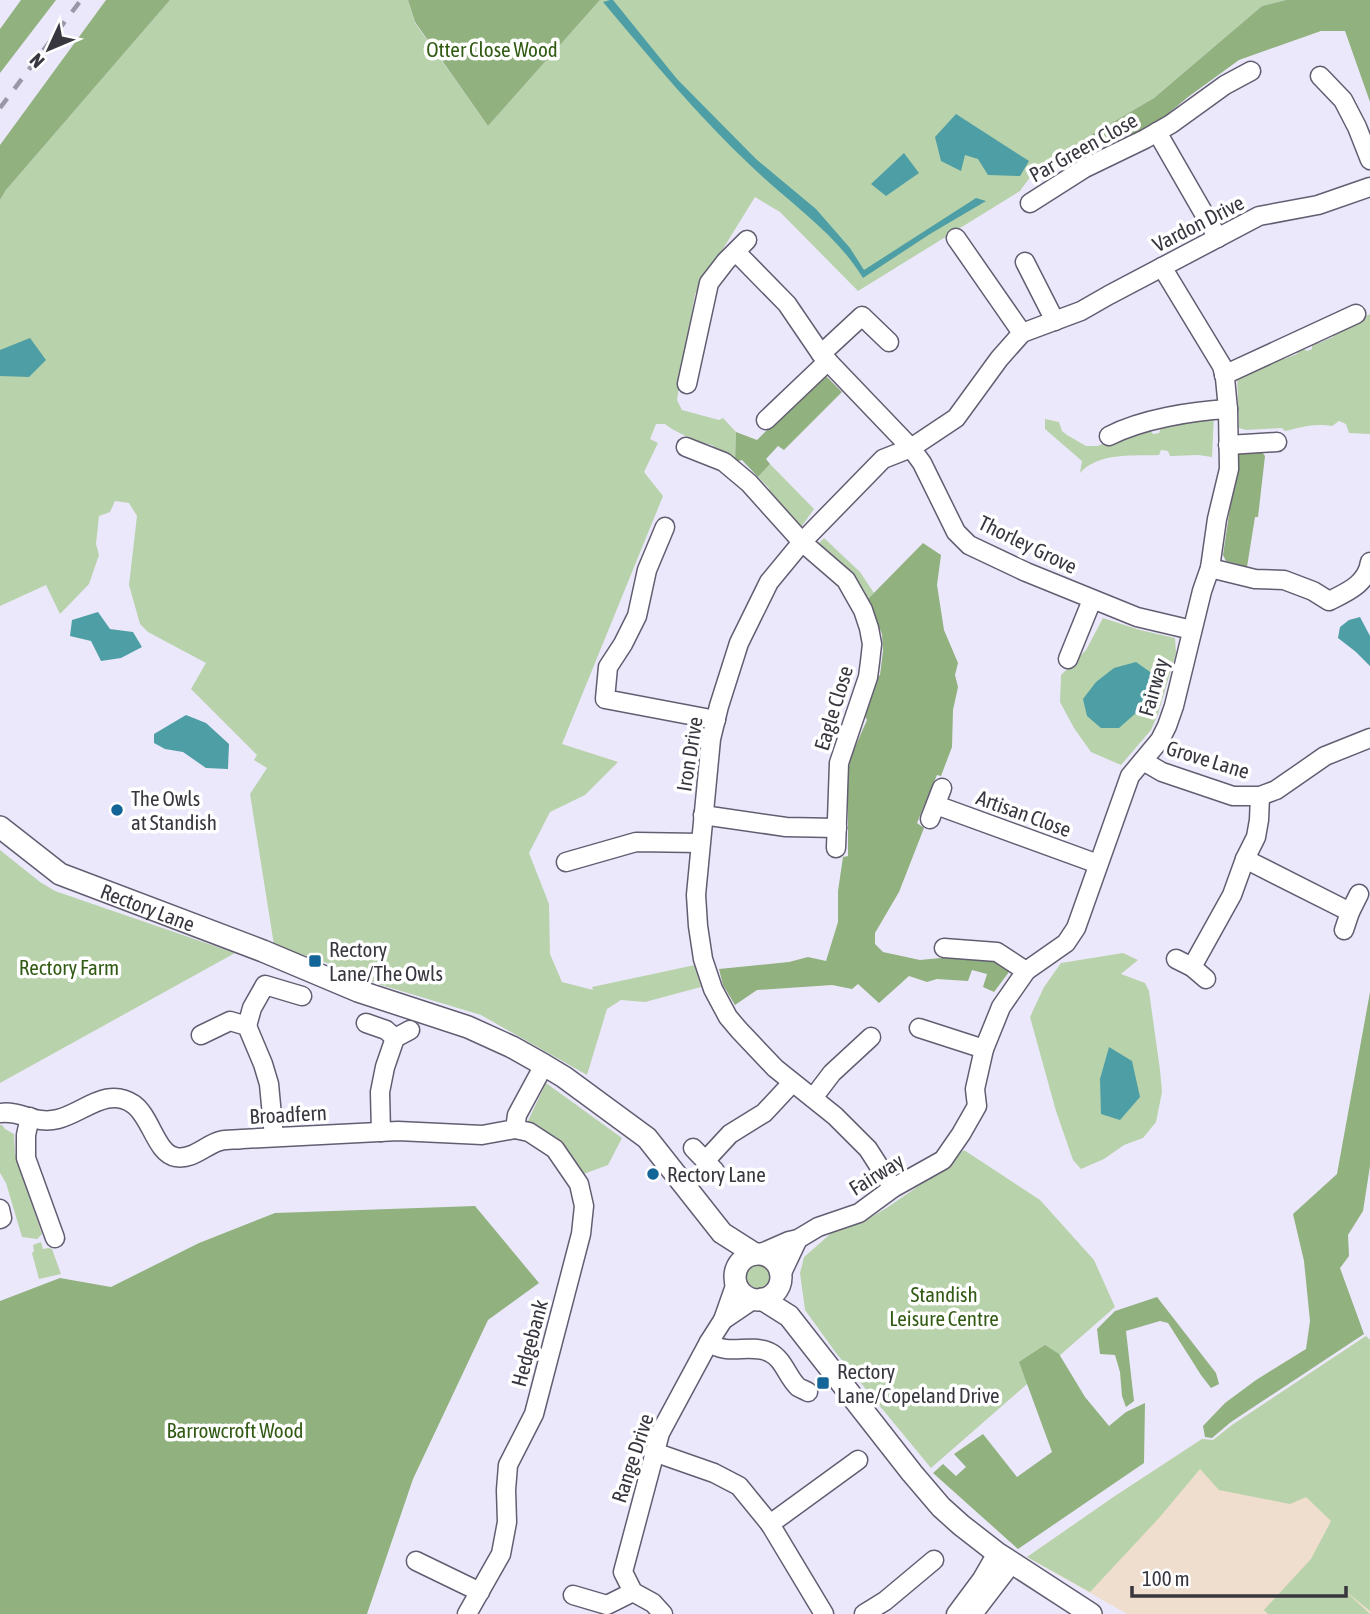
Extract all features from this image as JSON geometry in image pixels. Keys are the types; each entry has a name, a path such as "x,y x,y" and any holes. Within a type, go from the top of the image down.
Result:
{"main road":[{"name":"Rectory Lane","path":"0,827 60,874 264,951 358,991 468,1027 544,1065 648,1138 722,1233 757,1254"},
{"name":"Rectory Lane","path":"722,1233 735,1280"},
{"path":"789,1316 776,1264 766,1255 757,1254 743,1259 736,1269 735,1280 743,1294 789,1316 912,1473 951,1516 1004,1558 1091,1614"},
{"path":"758,1299 774,1293 780,1279"}],"street":[{"name":"Par Green Close","path":"1030,203 1085,168 1171,124 1225,85 1251,71"},
{"path":"1320,76 1343,100 1370,160"},
{"name":"Par Green Close","path":"1157,132 1218,237"},
{"name":"Vardon Drive","path":"911,448 956,418 999,359 1022,333 1082,311 1259,216 1318,205 1370,187"},
{"path":"956,238 1022,333"},
{"name":"Thorley Grove","path":"687,384 709,283 741,246 825,358 911,448 922,463 956,532 969,545 1092,600 1137,617 1192,630"},
{"path":"1025,262 1055,321"},
{"name":"Fairway","path":"757,1254 798,1239 818,1227 859,1213 893,1188 943,1160 977,1106 975,1089 984,1049 1001,1007 1026,971 1066,943 1076,928 1130,776 1160,740 1167,726 1210,568 1217,519 1229,469 1228,409 1222,366 1162,267"},
{"path":"1224,375 1356,314"},
{"path":"766,420 862,316 888,342"},
{"path":"1110,436 1122,429 1193,411 1228,409"},
{"path":"1228,445 1277,443"},
{"name":"Eagle Close","path":"686,447 724,462 749,483 802,542 846,580 863,610 872,644 868,677 839,763 836,848"},
{"name":"Iron Drive","path":"893,1188 868,1149 835,1116 775,1068 728,1017 713,989 703,959 695,895 711,740 739,643 769,582 802,542 883,459 911,448"},
{"path":"665,527 647,570 637,616 608,667 605,699 716,720"},
{"path":"1210,568 1255,579 1284,580 1313,591 1329,601 1353,589 1363,580 1370,562"},
{"name":"Thorley Grove","path":"1068,659 1092,600"},
{"name":"Grove Lane","path":"1143,761 1162,772 1233,796 1260,796 1276,790 1325,756 1370,738"},
{"name":"Artisan Close","path":"942,788 933,812 1098,864"},
{"path":"1206,979 1184,963 1232,895 1256,837 1260,796"},
{"path":"703,815 786,827 837,828"},
{"path":"566,862 636,842 700,843"},
{"path":"1245,859 1350,912"},
{"path":"1344,930 1359,894"},
{"path":"944,948 997,952 1026,971"},
{"path":"274,1137 269,1084 247,1026 252,1008 265,985 302,996"},
{"path":"201,1035 230,1021 247,1026"},
{"path":"366,1023 402,1034 385,1067 380,1092 381,1132"},
{"path":"919,1028 984,1049"},
{"path":"813,1098 832,1073 871,1037"},
{"path":"515,1129 517,1115 544,1065"},
{"path":"705,1160 730,1134 764,1113 793,1083"},
{"name":"Broadfern","path":"0,1113 9,1111 43,1122 59,1119 102,1099 119,1099 133,1104 144,1116 161,1148 173,1157 187,1158 220,1141 381,1132 482,1135 515,1129"},
{"path":"30,1117 26,1135 26,1158 55,1238"},
{"name":"Hedgebank","path":"467,1614 501,1554 508,1522 508,1465 534,1414 581,1234 584,1206 579,1184 555,1149 529,1132 515,1129"},
{"path":"0,1209 0,1219"},
{"path":"780,1279 798,1239"},
{"name":"Range Drive","path":"633,1592 623,1572 660,1433 723,1320 735,1280"},
{"name":"Range Drive","path":"723,1320 758,1299"},
{"path":"709,1342 723,1350 756,1348 771,1353 779,1359 798,1386 808,1392"},
{"path":"654,1452 739,1486 771,1524 824,1614"},
{"path":"771,1524 858,1460"},
{"path":"956,1614 982,1579 1004,1558"},
{"path":"973,1614 1004,1558"},
{"path":"864,1614 885,1601 934,1560"},
{"path":"416,1561 480,1592"},
{"path":"573,1594 607,1605 633,1592 653,1604 663,1614"}],"shaded area":[{"path":"1366,1336 1370,1340 1370,1614 1127,1614 1027,1557 1202,1439 1213,1440"}],"green space":[{"path":"21,0 56,0 0,73 0,29"},
{"path":"106,0 170,0 0,200 0,145"},
{"path":"170,0 408,0 415,23 488,126 600,0 1286,0 1262,6 1154,98 1038,166 1020,191 858,291 780,212 755,197 695,294 677,400 682,410 719,420 723,418 736,432 735,462 712,445 695,441 665,424 656,424 650,439 658,443 644,472 663,496 562,744 618,762 585,795 550,812 529,853 549,904 550,954 562,982 593,990 592,987 695,965 701,987 645,1002 621,1000 607,1009 587,1075 481,1015 378,984 274,945 250,794 267,768 254,760 257,755 191,689 206,663 148,632 140,624 129,585 137,516 129,503 115,501 110,512 99,516 96,544 99,555 89,584 60,614 46,585 0,606 0,200"},
{"name":"Otter Close Wood","path":"408,0 600,0 488,126 415,22"},
{"path":"1286,0 1370,0 1370,102 1345,31 1321,31 1239,60 1151,128 1096,145 1069,161 1038,166 1154,98 1262,6"},
{"path":"1370,314 1370,434 1349,433 1346,424 1339,421 1332,426 1314,425 1285,431 1282,428 1239,428 1237,375 1272,359 1284,359 1297,354 1298,348 1307,351 1312,349 1312,341 1319,343 1333,337 1335,331"},
{"path":"824,374 842,392 784,450 778,446 766,459 770,464 758,477 742,460 735,462 736,432 757,440"},
{"path":"1214,415 1212,457 1170,456 1168,451 1161,450 1159,455 1107,458 1088,466 1080,473 1082,461 1045,429 1045,419 1059,422 1062,431 1067,435 1086,446 1097,446 1149,429 1153,434 1159,433 1161,427"},
{"path":"1262,452 1265,456 1258,517 1255,517 1247,567 1226,561 1223,555 1238,454"},
{"path":"770,464 814,509 799,530 767,495 769,488 758,477"},
{"path":"824,538 860,572 874,593 867,600 816,546"},
{"path":"923,543 941,555 937,585 944,630 958,663 955,675 958,687 953,710 952,747 941,776 937,775 917,823 924,828 899,892 875,933 875,944 883,952 920,960 961,956 999,957 1012,968 994,992 983,987 987,974 972,970 968,981 937,979 927,982 909,976 879,1003 858,984 852,989 832,985 757,990 735,1005 723,985 719,969 789,962 808,957 826,961 838,922 838,891 843,857 848,856 848,800 843,799 851,756 867,720 864,715 875,678 880,675 883,651 882,634 867,600"},
{"path":"1103,618 1175,638 1176,653 1158,714 1151,730 1121,765 1091,752 1060,702 1061,675 1086,650"},
{"name":"Rectory Farm","path":"0,850 55,891 235,953 0,1083"},
{"path":"1123,953 1138,960 1121,974 1145,983 1149,991 1162,1092 1156,1122 1143,1138 1124,1145 1104,1159 1081,1169 1073,1160 1056,1111 1030,1017 1044,987 1061,963"},
{"path":"1370,992 1370,1166 1363,1211 1348,1235 1349,1256 1340,1268 1364,1334 1231,1422 1212,1438 1205,1437 1203,1426 1225,1403 1306,1349 1310,1321 1304,1261 1293,1214 1337,1174"},
{"path":"546,1083 622,1138 608,1165 581,1175 527,1123"},
{"path":"0,1125 14,1134 15,1153 42,1234 37,1239 22,1237 6,1183 0,1173"},
{"name":"Standish Leisure Centre","path":"964,1150 1040,1200 1094,1260 1115,1307 931,1468 836,1353 805,1310 800,1273 804,1257 836,1229 865,1221 888,1207 943,1169"},
{"name":"Barrowcroft Wood","path":"475,1206 539,1283 488,1320 413,1479 367,1614 0,1614 0,1301 60,1278 111,1287 199,1243 275,1213"},
{"path":"41,1242 43,1249 52,1249 61,1274 39,1279 32,1253 33,1245"},
{"path":"758,1265 767,1268 770,1277 767,1286 758,1289 749,1286 746,1277 749,1268"},
{"path":"1157,1297 1216,1373 1219,1384 1211,1388 1168,1323 1160,1321 1126,1331 1134,1401 1126,1407 1115,1355 1100,1354 1097,1329 1115,1311"},
{"path":"1366,1336 1370,1340 1370,1611 1342,1588 1370,1614 1268,1614 1264,1610 1311,1559 1331,1521 1306,1497 1290,1504 1219,1490 1200,1469 1159,1518 1090,1592 1027,1557 1202,1439 1213,1440"},
{"path":"1045,1345 1059,1354 1085,1397 1109,1426 1126,1412 1145,1403 1144,1463 1018,1549 933,1473 943,1464 956,1476 966,1467 954,1454 983,1434 1017,1477 1052,1452 1019,1362"}],"water":[{"path":"613,0 677,79 756,159 816,209 850,248 864,270 976,198 986,201 863,278 839,246 730,146 693,106 603,2"},
{"path":"956,114 1029,161 1020,176 988,175 978,159 965,155 961,171 941,161 935,137"},
{"path":"904,153 919,173 886,196 871,184"},
{"path":"30,338 46,360 29,377 0,376 0,350"},
{"path":"98,612 110,629 133,632 142,647 121,658 101,661 91,641 70,636 72,620"},
{"path":"1360,617 1370,636 1370,666 1338,638 1340,627 1349,620"},
{"path":"1136,662 1153,674 1145,705 1119,728 1101,728 1087,716 1083,699 1096,682 1114,668"},
{"path":"186,715 206,723 229,744 228,769 206,768 183,752 165,749 154,743 154,734"},
{"path":"1109,1047 1132,1061 1140,1097 1120,1120 1101,1114 1100,1079"}],"railway":[{"path":"0,108 81,0"}],"place":[{"name":"The Owls at Standish","path":"117,810"},
{"name":"Rectory Lane/The Owls","path":"315,961"},
{"name":"Rectory Lane","path":"653,1174"},
{"name":"Rectory Lane/Copeland Drive","path":"823,1383"}]}
